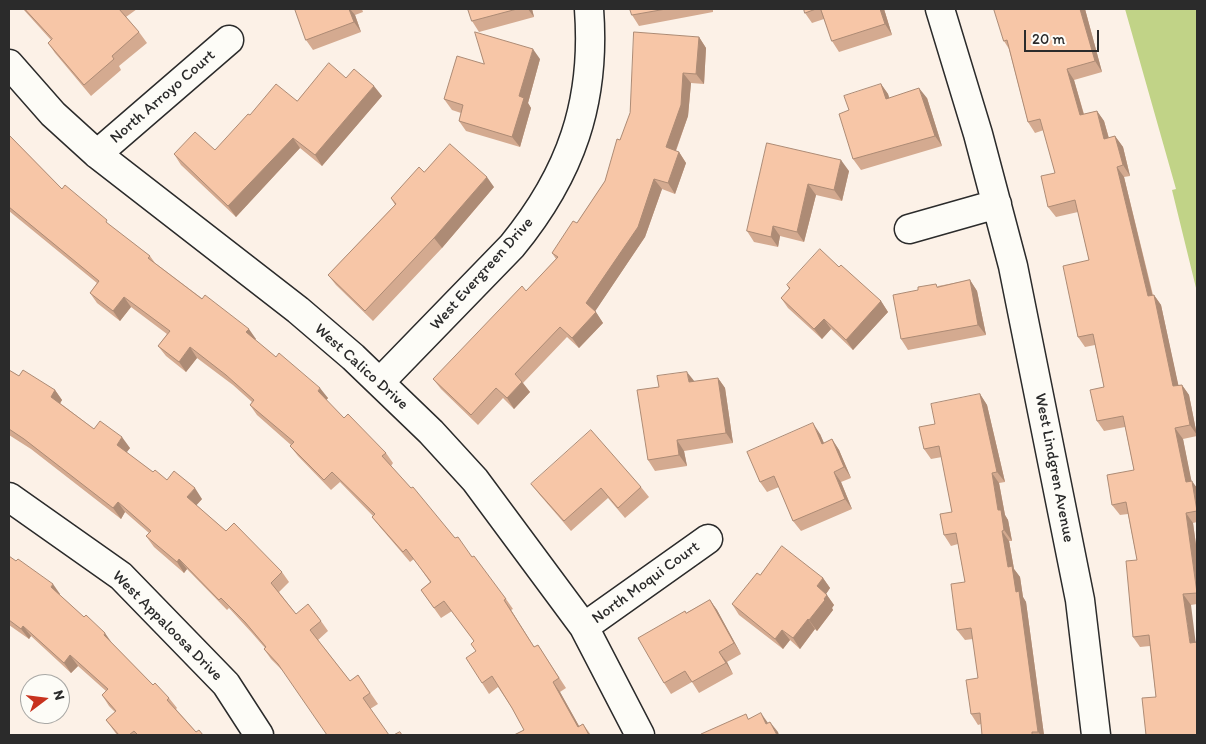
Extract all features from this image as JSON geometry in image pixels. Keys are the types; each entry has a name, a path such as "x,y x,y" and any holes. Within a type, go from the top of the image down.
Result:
{"street":[{"name":"West Evergreen Drive","path":"380,382 512,246 531,223 560,175 577,133 586,95 591,38 589,9"},
{"name":"West Lindgren Avenue","path":"940,9 997,204 1013,266 1080,600 1096,735"},
{"name":"North Arroyo Court","path":"97,154 229,40"},
{"name":"West Calico Drive","path":"9,64 53,114 97,154 298,310 380,382 475,480 584,627 640,735"},
{"path":"909,229 997,204"},
{"name":"West Appaloosa Drive","path":"9,497 121,576 226,684 259,735"},
{"name":"North Moqui Court","path":"584,627 708,539"}],"green space":[{"path":"1125,9 1197,9 1197,292 1172,190 1176,189"}],"building":[{"path":"25,9 119,9 139,32 112,56 114,59 84,85 48,43 52,39"},
{"path":"295,9 349,9 354,22 306,40"},
{"path":"468,9 517,9 472,21"},
{"path":"630,9 666,9 632,15"},
{"path":"804,9 816,9 805,13"},
{"path":"821,9 880,9 885,24 832,41"},
{"path":"994,9 1080,9 1095,61 1067,69 1080,115 1097,111 1104,139 1115,136 1123,165 1117,167 1148,296 1154,295 1173,386 1182,385 1190,425 1175,428 1186,482 1192,481 1197,511 1186,513 1197,593 1183,594 1190,643 1197,642 1197,735 1146,735 1142,698 1156,697 1149,635 1133,637 1126,561 1137,560 1126,502 1112,505 1107,475 1134,470 1123,416 1097,421 1090,390 1104,387 1093,334 1078,337 1063,266 1089,260 1075,200 1048,207 1041,176 1055,173 1040,119 1028,122 1007,40 1004,41"},
{"path":"475,32 533,49 519,96 524,98 512,137 459,121 463,105 444,99 457,56 484,64"},
{"path":"634,32 699,37 696,74 683,73 681,105 666,147 679,152 668,183 654,179 638,227 586,303 596,312 572,338 560,327 515,374 522,382 507,398 496,388 471,415 433,379 522,286 526,291 558,257 552,253 573,221 577,223 605,181 617,139 620,140 630,113"},
{"path":"329,63 346,78 354,69 374,86 315,155 293,138 228,206 174,154 195,132 215,150 248,114 250,115 276,84 297,101"},
{"path":"881,84 886,99 919,88 935,136 853,159 839,114 849,110 844,96"},
{"path":"9,135 62,189 65,185 107,220 106,222 150,256 148,258 202,299 205,295 249,329 246,332 276,357 279,353 320,388 318,391 344,418 348,414 386,453 382,456 411,488 413,487 455,538 458,537 506,599 504,600 534,647 538,645 559,678 553,682 578,727 583,724 589,735 514,735 524,730 512,708 492,676 482,683 466,658 476,651 471,644 474,641 444,601 434,608 421,590 431,582 406,549 403,552 372,517 375,514 332,472 324,480 290,446 294,442 250,405 254,400 190,347 179,362 158,346 170,331 124,297 113,311 90,293 99,281 9,207"},
{"path":"767,143 841,160 834,190 808,184 797,232 773,226 771,237 747,231"},
{"path":"450,144 487,177 434,238 365,311 328,275 396,204 391,198 419,167 424,172"},
{"path":"820,249 881,301 846,340 824,319 814,329 781,298 790,288 787,285"},
{"path":"970,280 978,325 901,339 893,295 918,290 918,287 936,284 937,287"},
{"path":"9,370 19,376 23,370 55,390 51,397 94,429 100,421 122,437 117,445 153,472 155,470 167,480 174,471 195,488 187,497 226,531 234,523 282,572 271,583 296,614 308,604 321,621 310,630 350,681 358,675 370,693 363,698 389,735 327,735 278,664 264,649 266,647 221,598 219,600 179,559 177,562 146,536 151,531 118,502 113,508 9,429"},
{"path":"687,372 689,382 718,378 726,433 677,440 679,455 648,460 637,390 659,387 657,376"},
{"path":"980,394 997,472 992,473 998,510 1001,510 1004,530 1002,531 1008,567 1012,566 1016,592 1019,591 1038,732 1032,732 1032,735 982,735 980,713 971,714 966,680 978,678 971,628 957,630 951,584 965,582 956,533 944,535 940,514 952,512 939,446 924,449 919,427 935,424 931,404"},
{"path":"813,423 822,444 832,439 844,467 834,472 845,499 793,521 774,476 760,482 747,452"},
{"path":"591,430 641,487 618,508 601,488 564,521 531,484"},
{"path":"782,546 823,578 817,586 827,595 825,600 793,638 782,630 775,639 732,604 757,573 760,575"},
{"path":"9,556 16,561 18,559 53,584 51,587 105,633 104,635 153,685 155,683 169,698 167,700 196,732 199,730 203,735 138,735 134,731 129,735 119,735 106,720 116,711 102,695 108,689 70,655 64,663 23,626 21,629 9,620"},
{"path":"710,600 734,643 719,652 726,663 692,682 685,671 664,683 638,638 685,611 686,613"},
{"path":"761,713 766,724 770,722 777,735 701,734 746,714 748,719"}]}
